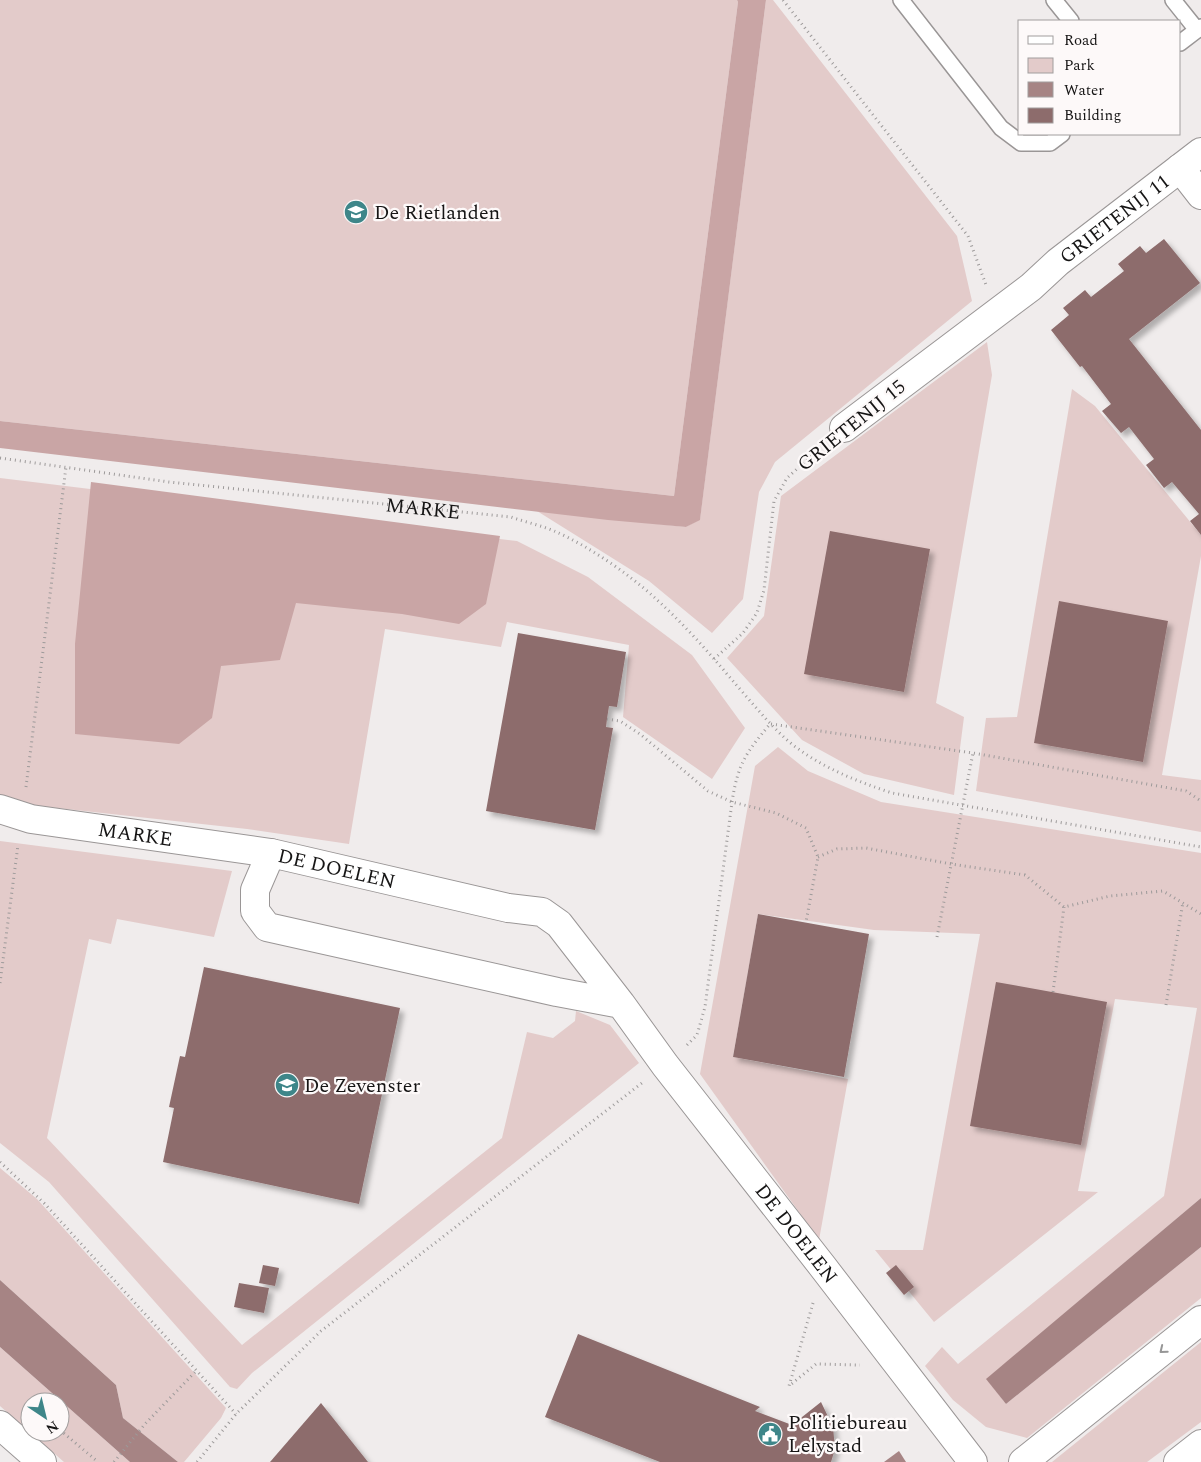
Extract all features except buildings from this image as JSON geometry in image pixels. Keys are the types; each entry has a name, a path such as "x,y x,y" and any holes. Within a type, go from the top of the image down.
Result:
{"street":[{"path":"1191,160 1201,195"},
{"name":"GRIETENIJ 11","path":"1031,287 1058,262 1191,160"},
{"name":"GRIETENIJ 15","path":"844,428 1031,287"},
{"name":"MARKE","path":"11,813 31,819 272,853"},
{"name":"DE DOELEN","path":"621,1004 557,992 267,927 255,911 255,890 272,853 508,908 542,912 559,924 621,1004 665,1065 973,1462"},
{"path":"1024,1462 1201,1320"},
{"path":"0,1425 42,1462"},
{"path":"1178,1462 1201,1444"}],"lane":[{"path":"901,0 1001,128 1021,142 1050,143 1061,135"},
{"path":"1054,0 1070,20"},
{"path":"1173,0 1199,29 1181,42"}],"path":[{"path":"783,0 968,236 996,313"},
{"name":"GRIETENIJ 15","path":"714,659 743,634 756,613 764,590 774,501 786,478 844,428"},
{"name":"MARKE","path":"0,458 169,482 511,517 554,531 607,561 654,597 714,659 770,724 793,745 822,764 855,781 892,793 1201,846"},
{"path":"0,983 11,813 66,467"},
{"path":"607,719 620,721 640,734 708,791 732,802 776,813 806,828 818,857 806,922"},
{"path":"197,1462 236,1414 321,1331 665,1065 696,1035 705,1007 732,802 738,770 748,751 770,724 973,753 1186,791 1201,801"},
{"path":"937,937 973,753"},
{"path":"818,857 837,849 866,848 951,864 1025,875 1064,907"},
{"path":"1064,907 1110,896 1163,891 1201,914"},
{"path":"1166,1005 1183,902"},
{"path":"1053,992 1064,907"},
{"path":"0,1162 44,1203 236,1414"},
{"path":"823,1267 789,1386 816,1364 898,1366"},
{"path":"114,1462 146,1424 197,1370"},
{"path":"70,1438 98,1462"}],"green space":[{"name":"De Rietlanden","path":"0,0 737,0 674,496 0,421"},
{"path":"766,0 773,0 957,236 972,301 775,462 759,492 743,599 712,633 649,581 537,511 686,527 700,519"},
{"path":"987,342 992,375 936,703 964,717 954,795 864,774 802,740 727,658 764,616 781,496"},
{"path":"1072,389 1095,406 1201,535 1201,556 1162,775 1201,780 1201,832 976,791 986,718 1017,717"},
{"path":"0,478 517,541 588,577 692,655 745,728 712,779 623,717 629,645 507,622 501,647 385,629 349,844 247,829 12,803 0,797"},
{"path":"778,747 808,771 881,802 1201,853 1201,1198 987,1379 1006,1404 1201,1247 1201,1298 1027,1438 986,1427 953,1400 925,1366 942,1347 958,1364 1164,1196 1197,1008 1115,999 1078,1191 1098,1192 934,1322 875,1250 923,1250 980,934 874,930 758,914 733,1057 848,1079 819,1240 700,1074 755,766"},
{"path":"0,841 232,871 214,937 117,919 111,944 89,939 47,1138 242,1345 502,1138 527,1032 553,1038 575,1021 576,1011 610,1025 639,1063 252,1373 237,1389 230,1387 49,1182 0,1143"},
{"path":"0,1168 37,1199 226,1408 221,1418 184,1462 178,1462 123,1418 116,1385 0,1280"},
{"path":"1201,1342 1201,1422 1147,1462 1052,1462"},
{"path":"0,1347 51,1392 20,1392 20,1424 0,1406"},
{"path":"70,1409 130,1462 64,1462 41,1442 70,1442"}],"shaded area":[{"path":"737,0 766,0 700,520 686,527 608,520 0,448 0,421 674,496"},
{"path":"91,482 500,536 486,604 459,624 402,614 296,603 280,660 221,666 212,718 179,744 75,734 75,644"}],"water":[{"path":"1201,1198 1201,1247 1006,1404 986,1379"},
{"path":"0,1280 116,1385 123,1418 178,1462 130,1462 70,1409 70,1392 51,1392 0,1347"},
{"path":"899,1451 906,1462 884,1462"}],"place":[{"name":"De Rietlanden","path":"356,212"},
{"name":"De Zevenster","path":"287,1085"},
{"name":"Politiebureau Lelystad","path":"770,1434"}]}
